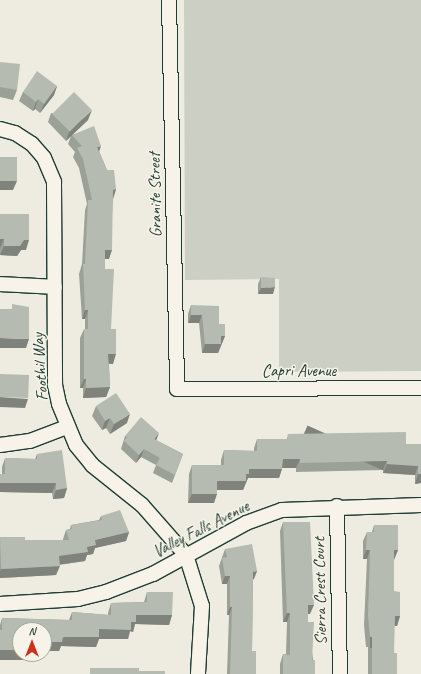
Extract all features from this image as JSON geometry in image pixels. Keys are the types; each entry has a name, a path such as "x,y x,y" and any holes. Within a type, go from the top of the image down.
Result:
{"street":[{"name":"Granite Street","path":"169,0 177,389"},
{"name":"Foothil Way","path":"0,130 15,133 32,144 51,172 56,215 55,385 67,427 76,445 92,465 142,505 186,555 202,606 198,674"},
{"path":"0,284 55,287"},
{"name":"Capri Avenue","path":"177,389 421,388"},
{"path":"0,445 30,441 67,427"},
{"name":"Valley Falls Avenue","path":"0,604 78,599 106,592 153,574 246,523 282,510 337,506 421,505"},
{"name":"Sierra Crest Court","path":"337,506 340,674"}],"shaded area":[{"path":"184,0 421,0 421,371 279,372 279,279 185,280"}],"building":[{"path":"0,62 20,64 17,90 0,87"},
{"path":"37,71 57,86 44,104 38,99 36,102 23,92"},
{"path":"74,92 92,110 70,132 52,114"},
{"path":"94,126 101,146 97,147 107,170 114,170 116,189 113,190 112,250 105,250 105,269 114,269 111,329 116,329 116,354 108,354 110,387 86,388 86,379 84,379 84,329 88,329 88,310 85,310 83,264 85,264 88,200 92,200 83,159 77,148 82,146 72,135"},
{"path":"0,157 17,157 17,181 0,181"},
{"path":"0,214 29,214 29,240 24,240 20,246 4,246 4,239 0,239"},
{"path":"261,277 275,278 275,287 261,288"},
{"path":"12,304 29,307 29,339 0,338 0,309 12,309"},
{"path":"191,305 219,306 219,324 225,324 225,336 221,336 221,344 205,344 202,315 191,315"},
{"path":"0,374 29,375 28,398 0,397"},
{"path":"116,393 130,414 114,424 110,418 105,421 96,406"},
{"path":"141,417 159,433 154,439 183,454 175,475 156,465 160,458 144,449 139,455 124,441 127,437 125,436"},
{"path":"406,432 406,444 421,444 421,474 418,474 418,466 387,464 387,461 300,463 300,459 283,459 282,469 249,469 249,474 246,474 246,481 217,481 217,494 192,494 192,465 224,465 224,450 257,451 257,439 288,439 288,434"},
{"path":"62,450 67,488 56,490 56,483 0,483 0,474 5,474 5,458 37,459 37,454"},
{"path":"120,510 129,532 95,540 96,545 87,547 88,552 59,556 60,566 1,569 0,537 25,537 25,540 69,540 66,530 72,529 71,525 102,520 101,516"},
{"path":"283,522 310,522 314,605 308,605 308,622 314,622 312,660 315,660 315,674 283,674 283,654 290,655 290,613 287,613"},
{"path":"374,525 398,525 398,550 394,550 394,591 400,592 400,616 395,616 394,653 397,653 397,674 372,674 372,637 370,637 368,616 370,550 366,550 367,532 374,532"},
{"path":"252,544 257,571 253,572 252,651 256,651 256,674 230,674 232,607 230,607 230,576 225,576 222,558 227,557 225,549"},
{"path":"147,592 173,592 172,615 136,615 136,622 131,622 131,630 99,629 99,637 63,637 62,642 52,642 52,622 12,622 12,650 0,650 0,630 2,630 2,618 72,620 72,612 111,615 111,603 147,602"},
{"path":"90,668 139,668 139,671 165,671 165,674 90,674"}]}
